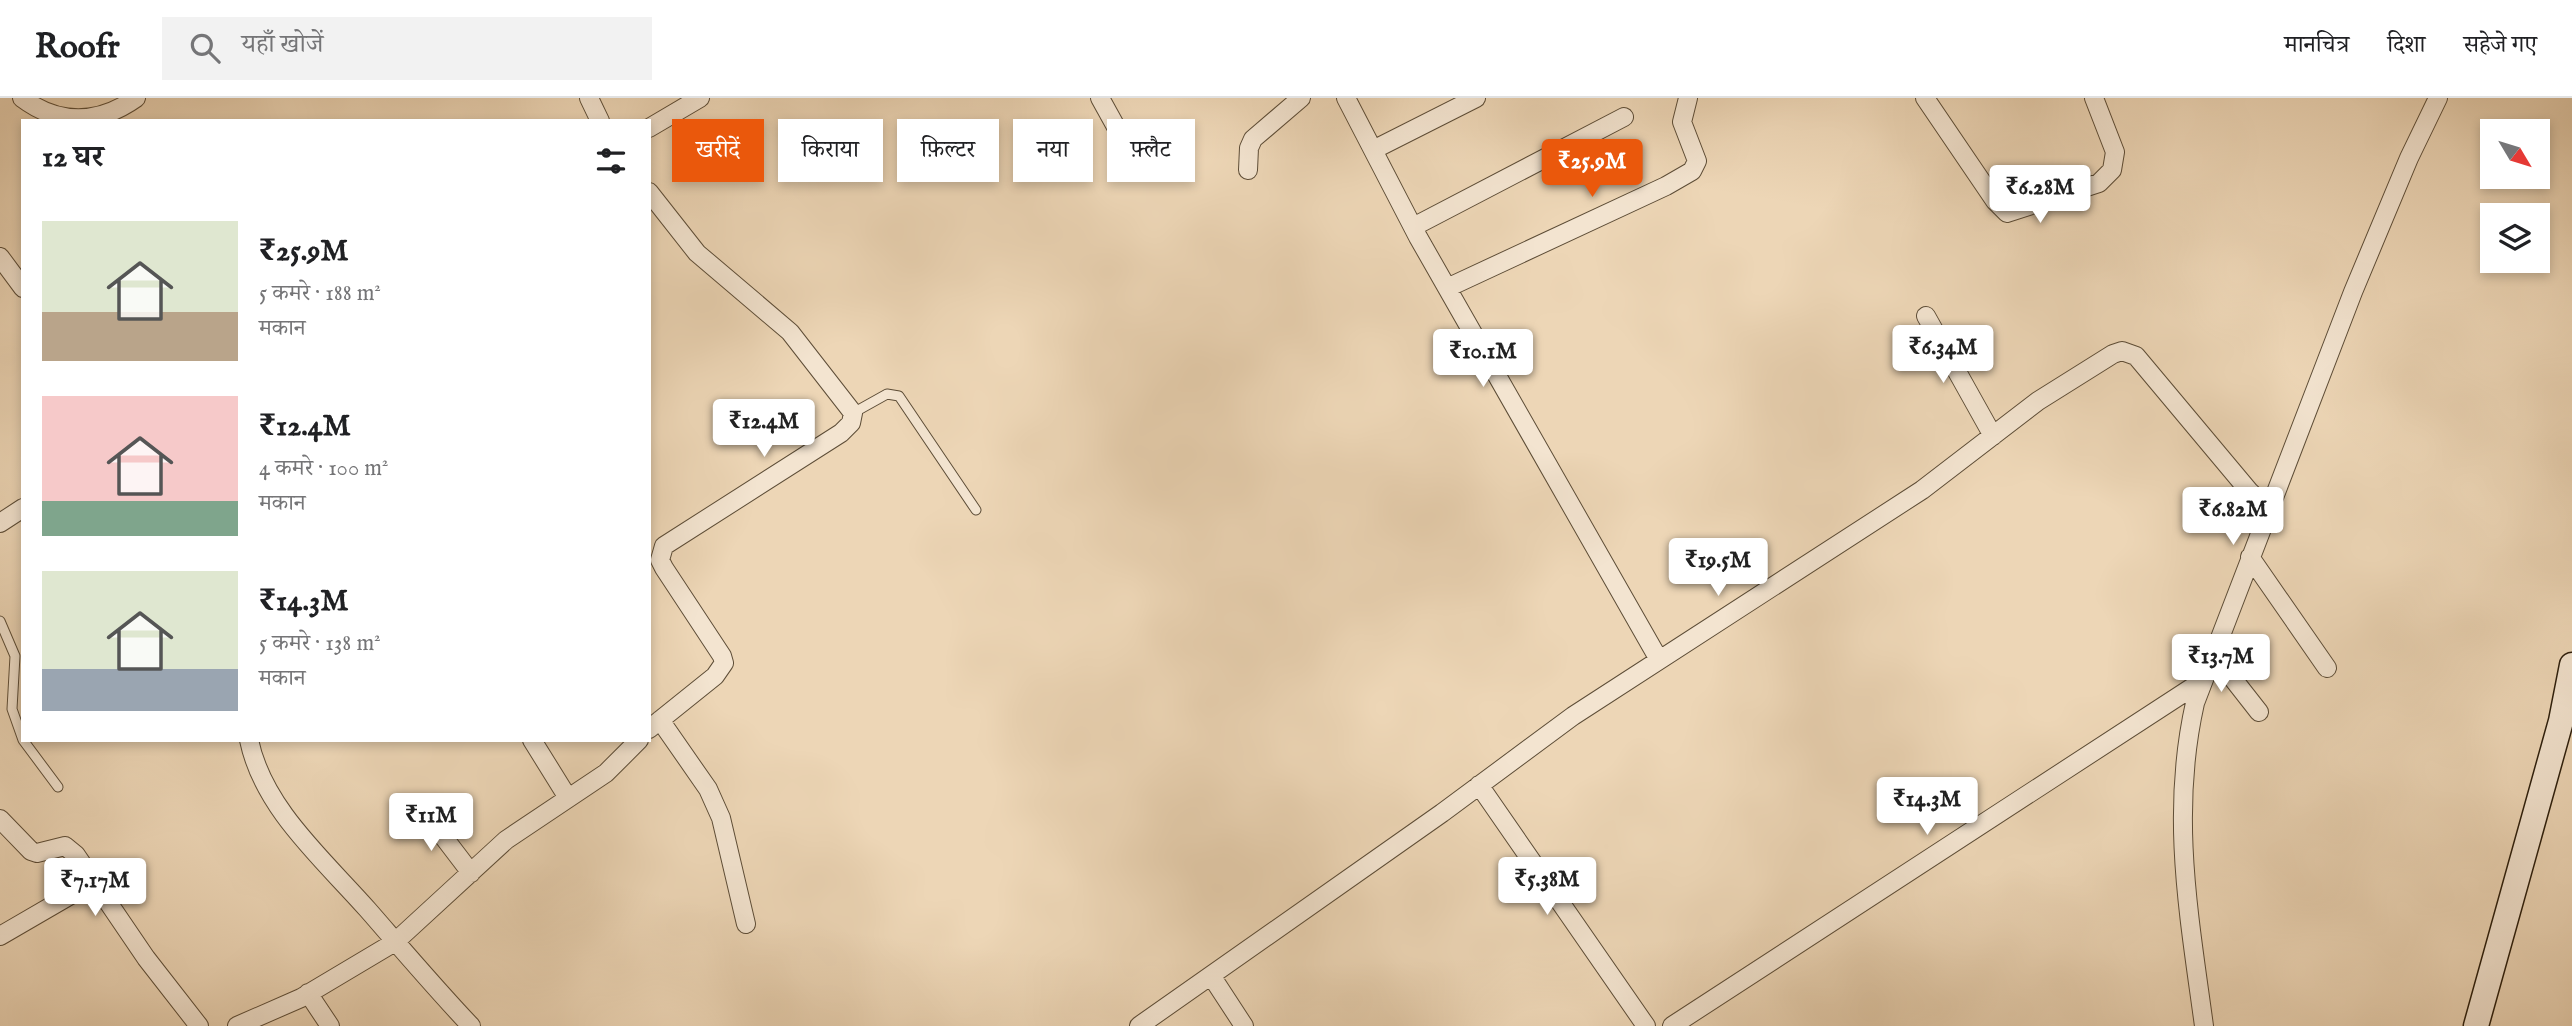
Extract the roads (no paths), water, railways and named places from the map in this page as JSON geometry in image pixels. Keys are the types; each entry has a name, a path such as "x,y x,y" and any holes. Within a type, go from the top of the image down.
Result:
{"street":[{"path":"22,98 37,110 61,119"},
{"path":"81,119 136,98"},
{"path":"589,98 599,119"},
{"path":"651,127 700,98"},
{"path":"1100,98 1112,119"},
{"path":"1248,170 1249,148 1254,139 1301,98"},
{"path":"1346,98 1413,227 1658,658"},
{"path":"1373,150 1476,98"},
{"path":"1447,288 1666,186 1692,171 1697,161 1682,122 1688,98"},
{"path":"1925,98 1995,201 2007,213 2019,212 2099,183 2112,170 2115,152 2094,98"},
{"path":"2204,1026 2184,878 2182,768 2188,735 2212,652 2353,292 2409,158 2438,98"},
{"path":"1413,227 1624,117"},
{"path":"651,195 697,253 790,331 853,413 851,423 841,433 664,546 660,560 724,663 715,676 655,725 708,789 721,818 746,924"},
{"path":"0,258 21,285"},
{"path":"1926,316 1993,436"},
{"path":"1139,1026 1212,977 1658,658 1922,490 2038,401 2102,360 2122,351 2130,352 2249,491 2269,510"},
{"path":"0,523 21,510"},
{"path":"2250,556 2327,668"},
{"path":"2212,652 2259,712"},
{"path":"2476,1026 2561,721 2572,665"},
{"path":"1672,1026 2202,681"},
{"path":"249,742 255,767 278,807 471,1026"},
{"path":"533,742 568,798"},
{"path":"237,1026 308,993 395,942 506,840 606,773 637,742"},
{"path":"1479,785 1646,1026"},
{"path":"422,810 471,873"},
{"path":"0,819 30,851 37,853 65,846 76,855 199,1026"},
{"path":"0,936 93,882"},
{"path":"1212,977 1244,1026"},
{"path":"308,993 330,1026"}],"lane":[{"path":"853,413 887,394 900,396 976,510"},
{"path":"0,621 15,656 12,709 21,734"},
{"path":"24,742 58,787"}]}
